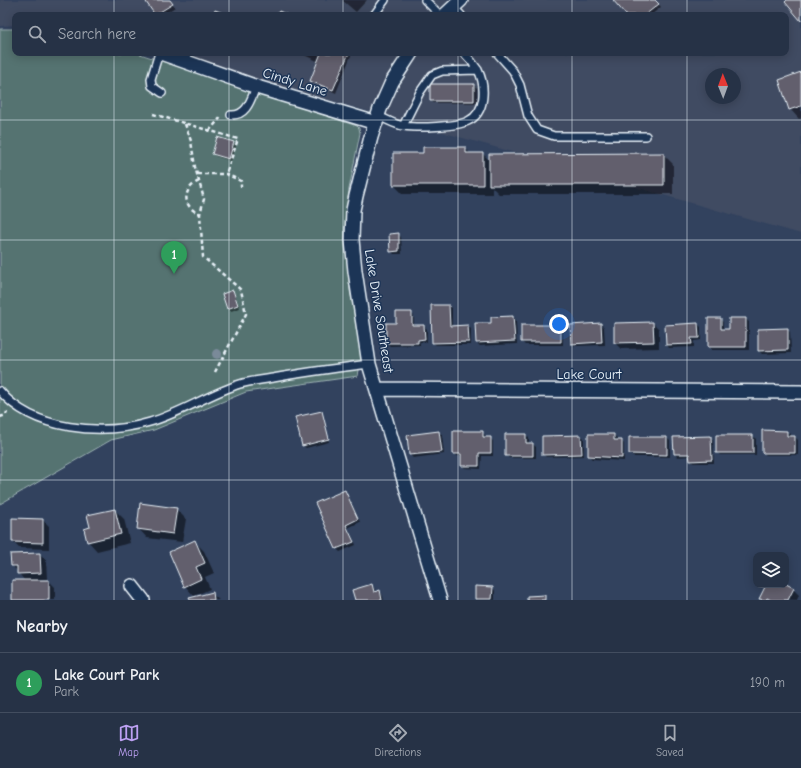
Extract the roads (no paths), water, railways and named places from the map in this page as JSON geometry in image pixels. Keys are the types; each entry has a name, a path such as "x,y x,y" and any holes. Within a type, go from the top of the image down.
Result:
{"street":[{"name":"Cindy Lane","path":"168,56 256,87 377,119"},
{"name":"Lake Drive Southeast","path":"409,56 392,82 377,119 360,174 352,225 353,255 369,364 440,600"},
{"name":"Lake Court","path":"377,389 801,392"},
{"path":"132,586 142,600"}],"lane":[{"path":"376,12 385,0"},
{"path":"425,0 437,12"},
{"path":"159,56 151,79 152,86 162,94"},
{"path":"377,119 403,126 460,125 469,121 478,113 483,99 482,83 478,70 466,56"},
{"path":"500,56 513,71 520,85 528,116 537,130 554,136 646,136"},
{"path":"403,126 420,92 432,75 442,71 478,70"},
{"path":"228,114 237,115 242,113 250,103 256,87"},
{"path":"0,391 7,399 25,411 46,420 64,426 108,430 151,422 240,384 288,375 369,364"}],"place":[{"name":"Lake Court Park","path":"174,274"}]}
